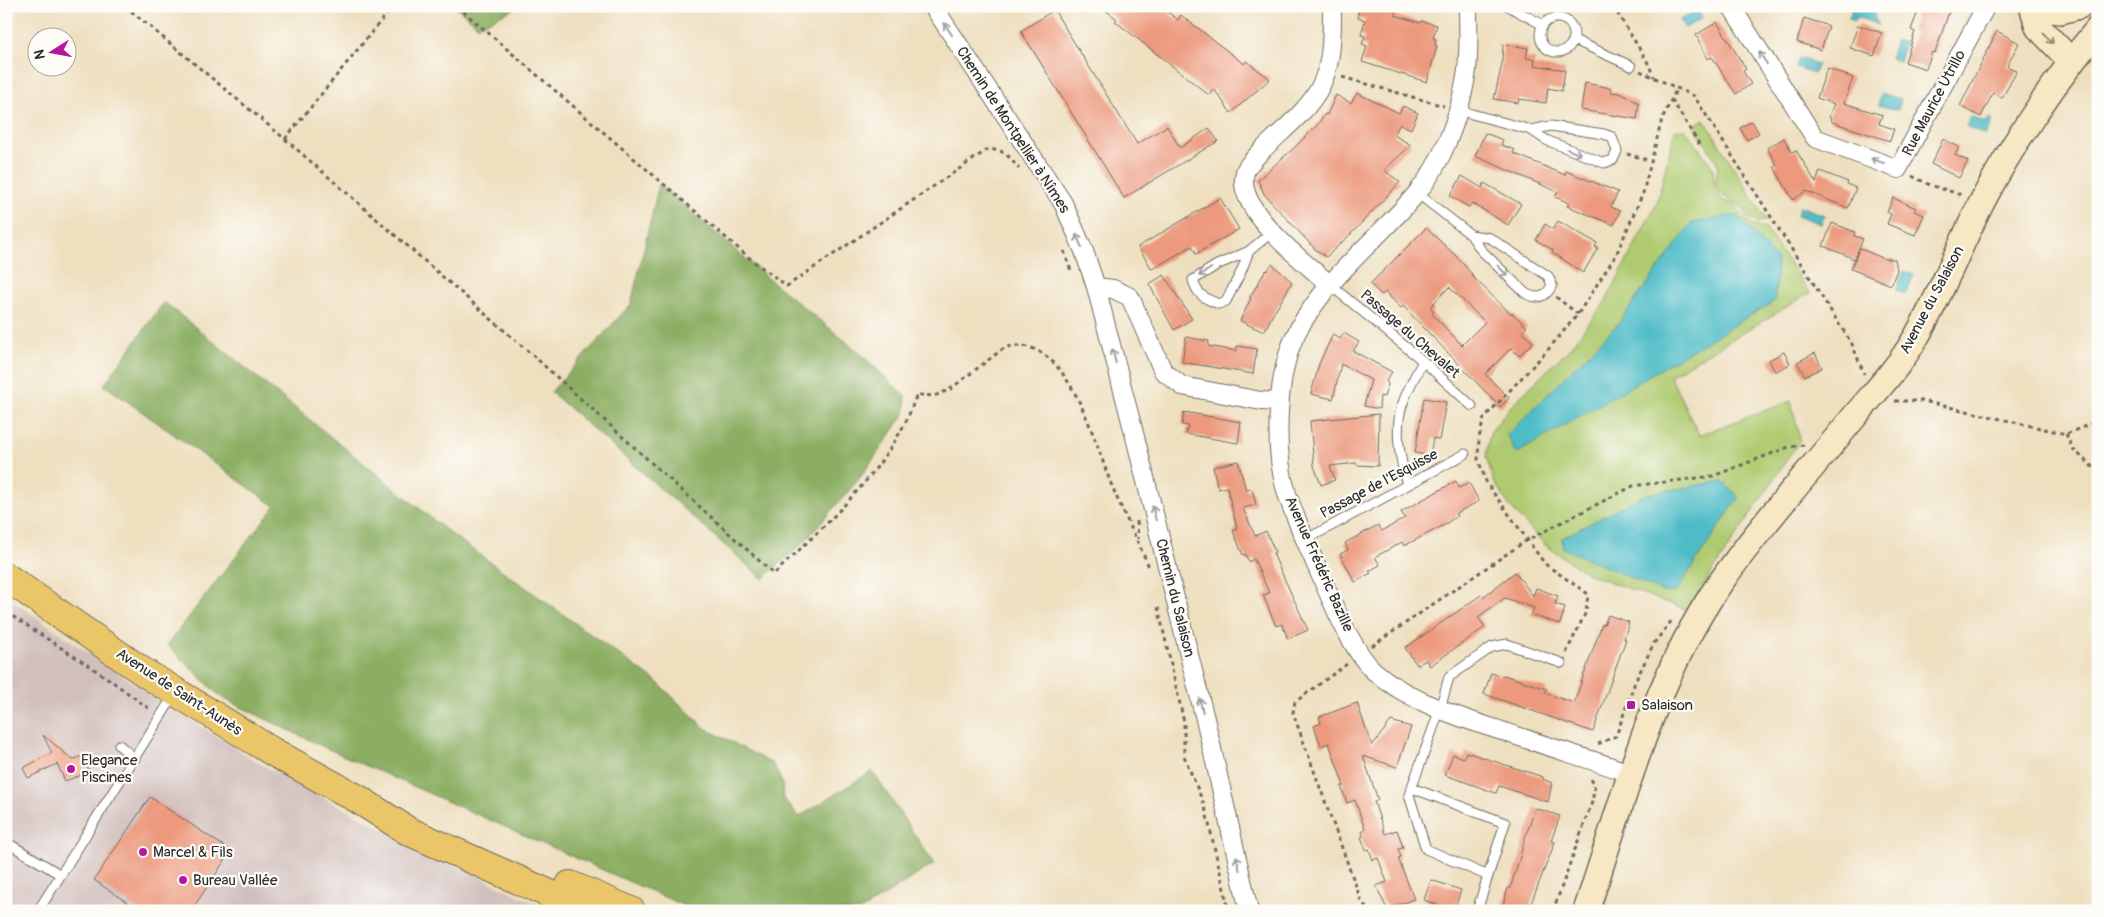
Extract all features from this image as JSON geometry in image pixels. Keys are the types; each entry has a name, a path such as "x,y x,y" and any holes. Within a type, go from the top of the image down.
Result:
{"main road":[{"name":"Avenue de Saint-Aunès","path":"6,577 176,692 273,752 358,799 408,831 588,911"},
{"name":"Avenue de Saint-Aunès","path":"358,799 409,818 631,911"}],"street":[{"name":"Chemin de Montpellier à Nîmes","path":"933,6 1063,203 1084,251 1096,287"},
{"path":"1329,284 1272,232 1249,200 1244,184 1246,168 1295,121 1318,91 1327,72 1332,36 1332,6"},
{"name":"Avenue Frédéric Bazille","path":"1468,6 1466,76 1450,134 1431,173 1417,192 1329,284 1311,308 1296,333 1287,355 1279,402 1279,449 1286,492 1336,610 1360,654 1373,670 1414,698 1440,709 1625,771"},
{"name":"Rue Maurice Utrillo","path":"1730,6 1815,138 1898,169 1986,6"},
{"path":"2072,61 2038,27 2031,8 2070,9 2068,17 2093,35"},
{"name":"Avenue du Salaison","path":"1586,911 1625,771 1638,707 1655,670 1676,636 1708,603 1750,543 1888,378 1915,339 1982,202 2012,148 2072,61 2093,35"},
{"path":"1096,287 1113,289 1130,297 1162,371 1182,386 1261,401 1279,402"},
{"name":"Chemin du Salaison","path":"1096,287 1207,727 1249,911"},
{"name":"Avenue du Salaison","path":"1572,911 1578,885 1625,771"}],"lane":[{"path":"1508,6 1543,25"},
{"path":"1553,18 1564,20 1573,28 1574,40 1568,49 1563,52 1558,53 1547,50 1540,36 1543,25 1553,18"},
{"path":"1574,40 1631,66"},
{"path":"1457,110 1531,130 1546,140 1604,164 1613,160 1616,152 1612,137 1604,134 1551,126 1531,130"},
{"path":"1417,192 1471,235 1481,250 1525,293 1534,298 1542,297 1549,292 1552,285 1548,276 1536,267 1490,238 1471,235"},
{"path":"1249,251 1241,272 1226,301 1219,304 1202,297 1195,290 1193,280 1217,265 1249,251 1272,232"},
{"name":"Passage du Chevalet","path":"1329,284 1423,361 1472,406"},
{"path":"1406,485 1400,459 1398,429 1403,401 1423,361"},
{"name":"Passage de l'Esquisse","path":"1305,540 1465,454"},
{"path":"1488,876 1426,849 1409,795 1440,709 1449,678 1492,647 1507,644 1561,663"},
{"path":"38,911 176,692"},
{"path":"119,745 135,759"},
{"path":"1412,788 1505,823 1477,911"},
{"path":"6,842 61,875"}],"path":[{"path":"126,6 285,139 538,360 774,574 832,519 873,471 903,427 917,395 934,396 949,390 1004,348 1013,346 1029,347 1043,354 1057,365 1069,381 1114,491 1138,540 1150,570"},
{"path":"285,139 392,6"},
{"path":"457,6 753,261 787,286 988,150 998,149 1007,154 1025,177"},
{"path":"1613,6 1647,62 1654,78 1694,96 1852,344 1865,377 1872,373 1888,378"},
{"path":"1327,72 1457,110"},
{"path":"1561,663 1586,612 1588,594 1545,564 1486,484 1478,459 1479,438 1484,418 1546,352 1578,314 1616,255 1643,194 1662,119 1677,88"},
{"path":"1672,99 1701,147"},
{"path":"1616,152 1651,161"},
{"path":"1898,169 1930,185 1982,202"},
{"path":"1062,247 1073,276"},
{"path":"1549,292 1578,314"},
{"path":"1867,401 1923,401 2066,434 2098,421"},
{"path":"2066,434 2072,448 2098,472"},
{"path":"1371,911 1362,903 1293,713 1294,702 1360,654 1527,540 1633,486 1713,476 1810,442"},
{"path":"1136,512 1138,540"},
{"path":"1158,606 1184,722 1184,756 1205,807 1229,911"},
{"path":"6,612 106,677 161,717"},
{"path":"1553,911 1592,802 1596,785 1588,775"}],"shaded area":[{"path":"6,597 160,701 269,769 409,843 551,911 6,911"}],"green space":[{"path":"455,6 520,6 478,26"},
{"path":"1704,119 1766,220 1757,223 1748,217 1743,208 1723,196 1718,190 1716,183 1718,164 1694,125"},
{"path":"1685,129 1713,168 1715,189 1722,200 1735,205 1752,226 1764,227 1810,293 1670,376 1699,435 1791,401 1800,440 1687,610 1586,573 1545,545 1511,508 1494,482 1486,456 1490,433 1510,407 1568,350 1606,301 1657,202 1675,130"},
{"path":"659,184 775,284 860,353 905,396 906,412 860,478 805,541 763,579 551,392 631,304"},
{"path":"164,302 451,534 657,682 705,728 773,764 782,783 783,798 799,817 872,771 934,864 860,911 696,911 326,748 222,698 167,645 275,506 104,385"}],"water":[{"path":"1853,6 1875,13 1874,17 1879,25 1856,17 1855,21 1849,19"},
{"path":"1697,9 1702,18 1685,28 1680,20"},
{"path":"1896,40 1905,43 1899,61 1890,58"},
{"path":"1799,58 1818,64 1814,73 1796,67"},
{"path":"1881,94 1901,99 1898,110 1878,105"},
{"path":"1971,116 1986,123 1989,118 1993,120 1985,135 1966,126"},
{"path":"1800,206 1824,215 1821,224 1797,215"},
{"path":"1737,215 1777,260 1775,301 1516,454 1507,435 1616,326 1692,223"},
{"path":"1904,271 1914,275 1906,294 1896,290"},
{"path":"1722,481 1739,497 1675,593 1663,592 1563,548 1562,538 1646,494"}],"building":[{"path":"1100,6 1160,6 1178,20 1181,15 1244,64 1246,61 1270,79 1231,113 1214,89 1209,95 1115,21 1117,19"},
{"path":"1358,6 1386,6 1396,10 1395,15 1421,23 1421,21 1437,25 1433,38 1436,39 1435,45 1437,46 1427,82 1362,62 1367,46 1362,44 1365,36 1361,35 1365,20 1358,18"},
{"path":"1920,6 1951,6 1935,53 1932,52 1926,69 1905,62 1915,32 1911,30"},
{"path":"1054,10 1137,144 1167,126 1180,148 1209,128 1218,141 1124,198 1021,31"},
{"path":"1804,18 1829,26 1821,50 1797,42"},
{"path":"1717,22 1746,69 1743,71 1751,84 1736,94 1712,57 1708,59 1696,35"},
{"path":"1858,25 1882,33 1874,56 1850,48"},
{"path":"1997,31 2019,43 2007,66 2017,71 2002,98 1993,93 1981,117 1960,106"},
{"path":"1503,44 1528,48 1526,58 1535,59 1534,65 1565,70 1562,91 1548,88 1546,103 1519,99 1518,103 1494,99 1502,64"},
{"path":"1827,68 1853,78 1844,103 1882,115 1879,124 1894,129 1890,141 1832,122 1829,116 1834,104 1817,98"},
{"path":"1585,83 1611,88 1611,92 1620,93 1639,103 1637,119 1581,110"},
{"path":"1357,93 1399,113 1403,106 1418,113 1411,129 1400,124 1394,135 1411,145 1384,170 1400,182 1353,232 1326,257 1315,249 1264,194 1258,180 1295,147 1318,124 1325,114 1327,115 1336,95 1351,103"},
{"path":"1752,121 1759,133 1747,140 1740,128"},
{"path":"1485,133 1503,140 1501,145 1515,150 1513,153 1565,175 1566,171 1618,192 1611,207 1620,211 1614,225 1567,206 1569,203 1555,197 1558,192 1475,156"},
{"path":"1784,138 1792,152 1796,150 1816,183 1820,171 1848,182 1847,184 1856,188 1848,208 1806,191 1793,200 1774,167 1777,165 1767,148"},
{"path":"1943,139 1959,147 1955,155 1968,161 1959,178 1931,164"},
{"path":"1462,176 1482,188 1484,183 1521,204 1508,225 1472,203 1469,207 1450,196"},
{"path":"1220,198 1239,229 1196,254 1192,246 1152,269 1138,247"},
{"path":"1893,198 1916,208 1914,211 1924,215 1915,235 1887,224 1891,214 1887,212"},
{"path":"1558,221 1597,243 1595,247 1598,248 1583,273 1552,252 1553,250 1536,240 1545,224 1553,229"},
{"path":"1832,223 1855,232 1854,236 1863,239 1855,259 1823,246"},
{"path":"1426,228 1455,255 1471,275 1527,327 1522,332 1533,342 1519,356 1511,348 1485,374 1509,398 1500,407 1403,306 1401,308 1385,292 1382,295 1370,284","holes":["1449,287 1485,322 1462,345 1432,314 1434,311 1430,307"]},
{"path":"1859,248 1885,259 1895,259 1897,270 1891,285 1851,269"},
{"path":"1272,264 1292,282 1264,332 1240,321 1250,297 1266,270"},
{"path":"1164,275 1192,319 1174,330 1149,284"},
{"path":"1344,333 1359,342 1353,351 1392,372 1386,381 1388,384 1384,397 1380,396 1379,409 1364,406 1371,380 1341,364 1333,399 1311,394 1319,364 1333,334 1340,339"},
{"path":"1186,337 1209,341 1208,346 1237,351 1237,346 1257,349 1253,374 1182,362"},
{"path":"1784,352 1790,364 1775,372 1769,360"},
{"path":"1815,353 1822,368 1805,376 1797,362"},
{"path":"1424,398 1446,402 1439,440 1433,438 1430,456 1415,453"},
{"path":"1184,412 1241,422 1238,443 1186,434 1188,426 1182,425"},
{"path":"1379,414 1378,466 1357,465 1356,463 1330,466 1335,480 1321,485 1314,466 1310,421"},
{"path":"1238,461 1246,490 1252,489 1256,505 1243,508 1255,536 1266,531 1275,552 1273,553 1308,630 1288,639 1282,624 1276,626 1263,595 1269,593 1254,559 1249,562 1245,554 1243,555 1233,531 1237,529 1227,487 1218,489 1213,467"},
{"path":"1456,481 1459,488 1469,483 1479,501 1455,514 1457,516 1444,525 1404,546 1402,542 1375,557 1380,565 1369,571 1371,573 1355,582 1340,554 1348,550 1345,543 1378,525 1382,531 1405,518 1401,512"},
{"path":"1515,572 1533,596 1536,588 1558,596 1555,604 1565,607 1560,624 1531,615 1534,608 1505,598 1478,617 1485,627 1430,666 1426,660 1417,665 1405,648 1481,595 1483,597"},
{"path":"1608,615 1629,622 1624,639 1626,639 1593,732 1484,694 1491,673 1504,675 1547,689 1545,693 1574,703 1602,624 1604,625"},
{"path":"1357,703 1372,746 1391,721 1411,727 1397,767 1363,756 1378,800 1374,802 1385,834 1397,830 1400,838 1403,848 1398,849 1401,857 1398,858 1414,899 1387,909 1376,886 1387,882 1378,858 1373,860 1369,849 1366,850 1361,837 1363,836 1362,831 1365,829 1355,800 1347,803 1341,786 1344,786 1329,743 1321,746 1314,726 1321,723 1319,717"},
{"path":"43,735 73,760 82,756 90,772 65,781 57,764 28,778 23,768 52,753"},
{"path":"1466,752 1543,777 1543,779 1552,783 1548,802 1499,786 1496,793 1445,775 1453,754 1464,758"},
{"path":"150,797 231,851 191,911 140,911 94,880"},
{"path":"1535,808 1560,816 1551,841 1555,842 1528,911 1501,911 1508,888 1510,889"},
{"path":"1431,880 1461,890 1454,911 1424,900"}],"place":[{"name":"Salaison","path":"1631,705"},
{"name":"Elegance Piscines","path":"71,769"},
{"name":"Marcel & Fils","path":"143,852"},
{"name":"Bureau Vallée","path":"183,880"}]}
